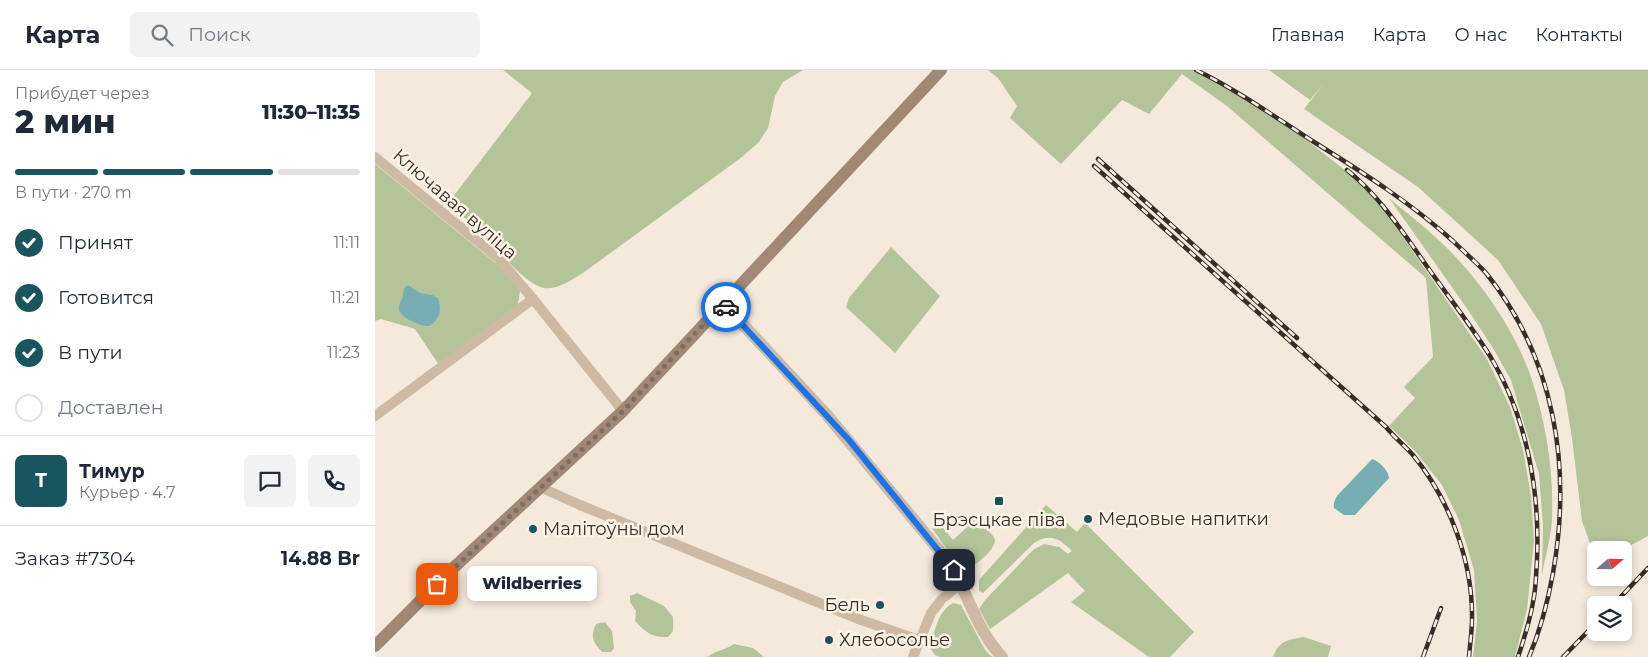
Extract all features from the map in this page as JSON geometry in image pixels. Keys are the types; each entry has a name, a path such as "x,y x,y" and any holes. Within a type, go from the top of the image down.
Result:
{"main road":[{"path":"375,646 449,572 542,488 623,411 941,70"}],"street":[{"name":"Ключавая вуліца","path":"375,157 499,259 623,411"},
{"path":"375,416 533,299"},
{"path":"723,303 849,440 948,561 961,584 979,626 991,645 1002,657"},
{"path":"542,488 861,620 919,640"},
{"path":"913,657 925,625 937,606 942,599 961,584"}],"green space":[{"path":"503,70 803,70 783,82 775,96 768,128 759,142 742,157 583,273 564,284 544,288 527,279 508,262 472,223 446,206 532,93"},
{"path":"988,70 1195,70 1243,95 1272,113 1355,178 1385,211 1487,359 1510,407 1523,450 1531,496 1534,541 1527,609 1515,657 1473,657 1477,621 1474,570 1459,520 1442,485 1415,451 1389,426 1415,398 1404,387 1433,357 1426,278 1227,106 1182,74 1149,114 1122,100 1061,164 1010,118 1017,106 998,78"},
{"path":"1269,70 1648,70 1648,536 1633,544 1633,541 1589,541 1582,521 1564,390 1541,324 1498,260 1418,187 1304,109 1324,84 1310,100"},
{"path":"375,164 499,266 520,291 518,305 439,365 415,329 381,319 375,321"},
{"path":"1389,198 1437,238 1476,281 1508,327 1531,377 1545,429 1552,483 1551,526 1542,575 1543,525 1539,474 1511,380 1466,307"},
{"path":"891,247 940,296 895,353 846,307 849,298"},
{"path":"1046,505 1077,532 1085,523 1194,632 1170,657 1149,657 1071,602 1085,591 1068,573 990,629 979,609 985,600 1033,550 1044,544 1059,547 1068,554 1072,551 1054,538 1040,540 1034,543 983,593 979,591 979,580"},
{"path":"978,517 978,523 993,535 994,544 979,562 965,567 952,555 932,528 940,524 953,540"},
{"path":"637,593 664,606 673,617 673,631 668,637 650,634 635,621 636,611 630,602 630,596"},
{"path":"953,603 961,605 985,650 992,657 940,657 935,655 930,648 937,623 943,611"},
{"path":"605,622 612,631 614,648 611,652 602,652 593,639 596,624"},
{"path":"1304,637 1331,646 1328,657 1273,657 1281,644"},
{"path":"734,644 753,648 764,657 707,657"}],"water":[{"path":"408,285 420,293 438,298 439,314 430,326 412,321 399,310 404,289"},
{"path":"1372,459 1383,467 1389,478 1355,515 1344,515 1334,508 1337,496"}],"railway":[{"path":"1196,70 1256,104 1368,176 1403,201 1437,227 1482,269 1509,306 1528,341 1543,378 1553,416 1558,454 1560,494 1553,573 1543,616 1529,657"},
{"path":"1098,159 1297,338"},
{"path":"1094,166 1386,427 1413,455 1426,472 1448,511 1463,553 1471,597 1472,624 1469,657"},
{"path":"1347,170 1382,205 1469,324 1503,379 1522,429 1533,481 1536,508 1537,560 1534,597 1529,623 1518,657"},
{"path":"1622,596 1648,568"},
{"path":"1423,657 1441,608"},
{"path":"1563,657 1587,632"}],"way so far":[{"path":"437,584 623,411 723,303 726,307"}],"place":[{"name":"Брэсцкае піва","path":"999,501"},
{"name":"Медовые напитки","path":"1088,519"},
{"name":"Малітоўны дом","path":"533,529"},
{"name":"Wildberries","path":"437,584"},
{"name":"Бель","path":"880,605"},
{"name":"Хлебосолье","path":"829,640"}],"route":[{"path":"726,307 827,414 954,570"}]}
